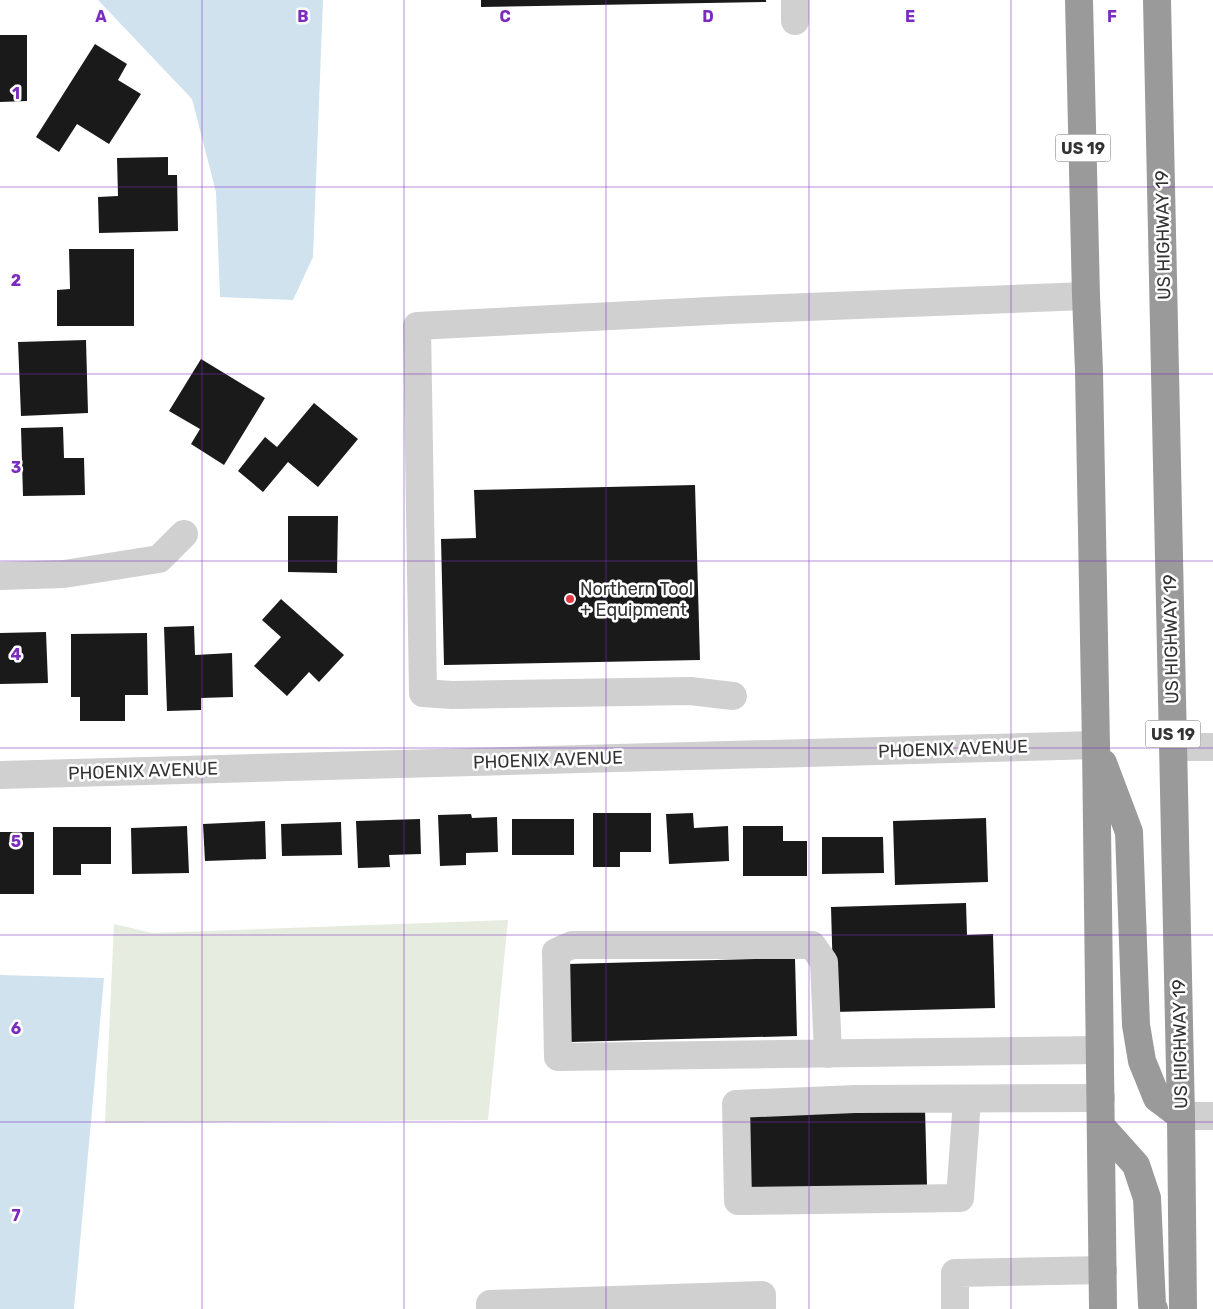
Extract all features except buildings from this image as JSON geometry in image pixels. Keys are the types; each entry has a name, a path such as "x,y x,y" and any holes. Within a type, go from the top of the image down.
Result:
{"highway":[{"name":"US 19","path":"1079,0 1089,371 1104,1309"},
{"name":"US HIGHWAY 19","path":"1157,0 1174,747 1183,1309"},
{"path":"1096,745 1129,832 1136,1025 1142,1061 1157,1098 1181,1116"},
{"path":"1101,1126 1136,1165 1147,1198 1152,1305 1154,1309"}],"street":[{"path":"733,696 690,691 452,695 423,693 417,326 740,310 1086,296"},
{"path":"0,576 64,574 159,559 184,534"},
{"name":"PHOENIX AVENUE","path":"0,775 1096,745"},
{"path":"1174,747 1213,747"},
{"path":"828,1054 824,962 812,945 572,945 556,952 558,1057 828,1054 1100,1050"},
{"path":"967,1100 960,1198 738,1201 736,1104 854,1099 1101,1098"},
{"path":"1181,1116 1213,1116"},
{"path":"956,1309 955,1273 1103,1270"},
{"path":"490,1309 490,1304 762,1295 762,1309"}],"shaded area":[{"path":"508,920 488,1120 105,1123 114,924 152,933"}],"water":[{"path":"98,0 323,0 313,257 293,300 220,297 216,192 192,99"},
{"path":"0,975 104,978 74,1309 0,1309"}],"place":[{"name":"Northern Tool + Equipment","path":"570,599"}]}
